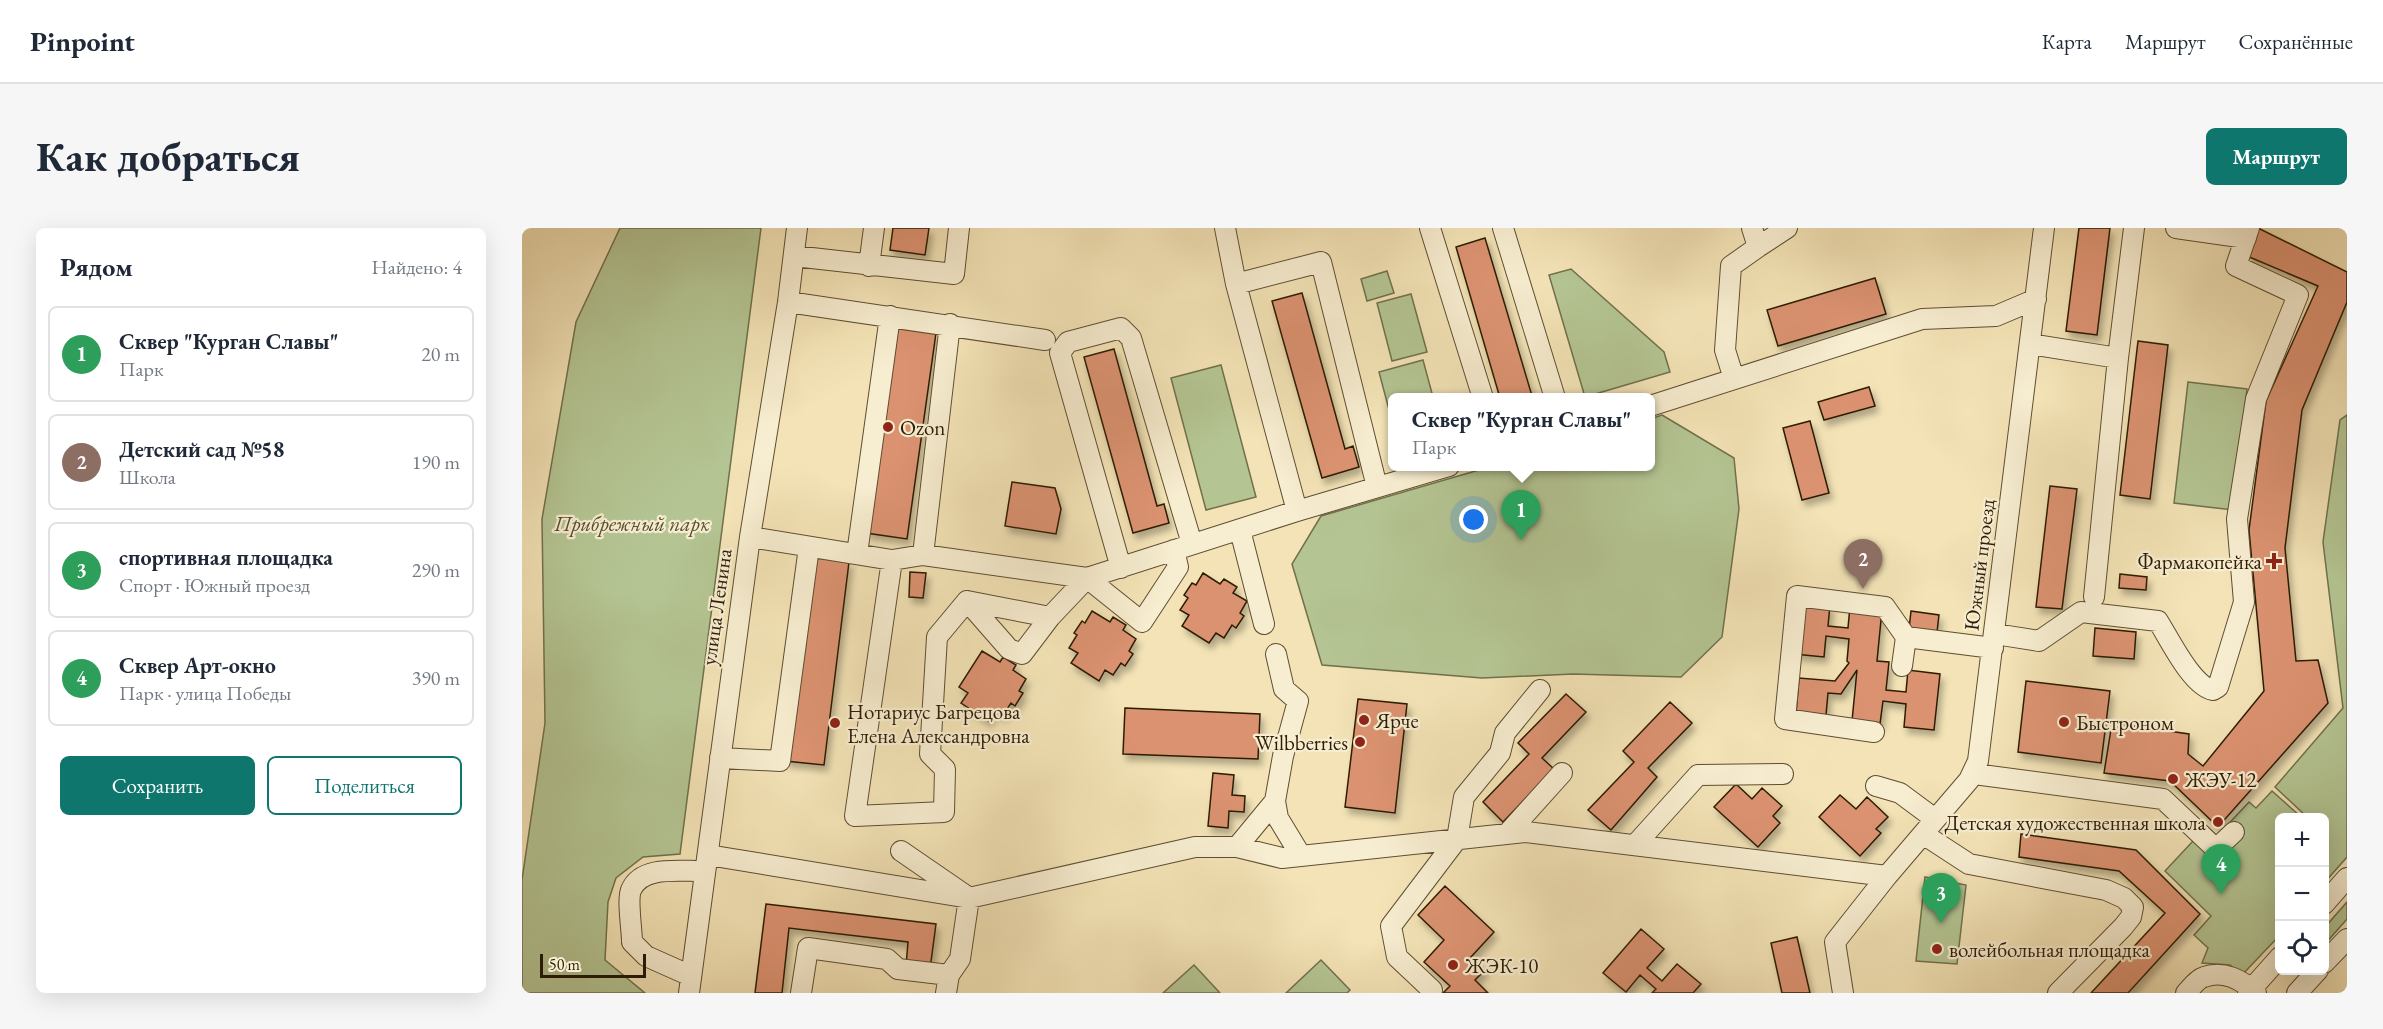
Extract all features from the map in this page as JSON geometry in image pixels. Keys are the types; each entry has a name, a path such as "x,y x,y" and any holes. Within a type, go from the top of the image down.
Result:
{"street":[{"name":"улица Ленина","path":"690,984 750,537 788,302 797,228"},
{"path":"869,266 874,228"},
{"path":"794,256 954,274 959,228"},
{"path":"1225,228 1236,284 1297,511"},
{"path":"1430,228 1481,393"},
{"path":"1503,228 1553,393"},
{"path":"1752,228 1758,247"},
{"path":"1734,379 1725,351 1731,266 1787,228"},
{"name":"Южный проезд","path":"1843,993 1834,942 1974,774 1981,748 2044,228"},
{"path":"2094,597 2118,358 2134,228"},
{"path":"1906,637 2039,641 2081,612 2158,621 2197,682 2209,690 2218,687 2244,602 2237,519 2256,399 2298,295 2236,266 2247,233 2176,228"},
{"path":"1236,284 1321,262 1377,488"},
{"path":"1655,404 1922,319 1996,316 2036,299"},
{"path":"788,302 950,324 1045,340"},
{"path":"857,554 890,316"},
{"path":"923,555 950,324"},
{"path":"1087,578 1142,621 1178,567 1183,547 1131,338 1121,328 1068,342 1060,353 1121,568"},
{"path":"2030,344 2118,358"},
{"path":"750,537 892,560 923,555 1087,578 1297,511 1433,471"},
{"path":"1240,530 1264,624"},
{"path":"720,758 780,761 809,547"},
{"path":"892,560 855,816 944,812 945,769 930,754 937,637 968,601"},
{"path":"968,601 1009,649 1022,654 1050,617 1087,578"},
{"path":"1874,732 1785,719 1797,596 1885,607 1906,637 1902,666"},
{"path":"968,601 1050,617"},
{"path":"1276,654 1284,690 1298,700 1282,756 1275,801 1278,818 1301,856"},
{"path":"1432,990 1398,957 1391,926 1457,839 1464,797 1500,753 1505,733 1540,690"},
{"path":"1508,833 1562,773"},
{"path":"1635,845 1698,775 1783,774"},
{"path":"1974,774 2163,799 2216,849 2234,832"},
{"path":"1876,786 1900,793 1929,827 1969,864 2106,890 2124,898 2133,907 2131,918 2058,993"},
{"path":"1237,847 1275,801"},
{"path":"690,984 646,956 632,942 630,892 636,882 654,872 706,863 969,898 1195,847 1237,847 1282,858 1526,832 1887,876"},
{"path":"901,851 969,898"},
{"path":"2329,899 2347,878"},
{"path":"801,993 808,948 888,959 898,969 947,984 960,959 969,898"},
{"path":"2329,959 2347,939"},
{"path":"2186,993 2202,977 2220,974 2241,980 2252,992 2275,963"},
{"path":"2297,993 2313,975"}],"green space":[{"name":"Прибрежный парк","path":"620,228 761,228 680,854 643,857 616,878 608,902 605,960 645,993 522,993 522,880 545,723 542,519 576,322"},
{"path":"1571,269 1664,352 1670,372 1599,393 1584,393 1549,275"},
{"path":"1387,271 1394,293 1367,301 1361,279"},
{"path":"1411,294 1427,352 1392,361 1377,303"},
{"path":"1423,360 1432,393 1388,393 1388,406 1379,372"},
{"path":"1221,365 1256,497 1206,510 1171,378"},
{"path":"2188,382 2247,389 2233,510 2174,503"},
{"path":"1662,415 1734,458 1739,509 1722,637 1681,677 1573,674 1482,678 1322,665 1292,564 1321,516 1475,471 1655,471 1655,417"},
{"path":"2347,415 2347,857 2329,877 2329,813 2303,813 2275,787 2343,708 2323,542 2340,420"},
{"path":"2272,791 2297,813 2275,813 2275,940 2242,975 2230,965 2202,963 2208,948 2194,935 2211,916 2165,871 2207,826 2217,836 2249,802 2256,808"},
{"path":"1925,877 1966,885 1957,964 1916,961"},
{"path":"2347,902 2347,919 2329,939 2329,922"},
{"path":"1321,960 1350,990 1347,993 1286,993"},
{"path":"1194,965 1220,993 1163,993"}],"building":[{"path":"893,228 929,228 925,255 890,250"},
{"path":"2079,228 2110,228 2097,335 2066,331"},
{"path":"2258,228 2347,272 2347,302 2302,410 2285,548 2296,661 2318,660 2328,703 2218,827 2170,781 2104,773 2112,723 2189,734 2188,754 2203,766 2264,691 2249,530 2266,401 2318,286 2247,256"},
{"path":"1485,238 1531,393 1499,393 1456,247"},
{"path":"1875,278 1886,314 1778,346 1767,310"},
{"path":"1302,293 1345,449 1353,446 1359,467 1322,478 1272,301"},
{"path":"894,328 936,333 907,539 866,533"},
{"path":"2138,341 2168,345 2150,499 2120,495"},
{"path":"1114,349 1157,506 1164,504 1169,523 1133,533 1084,357"},
{"path":"1869,387 1875,406 1824,420 1818,402"},
{"path":"1810,421 1829,493 1802,500 1783,428"},
{"path":"1012,482 1055,488 1061,509 1056,534 1005,526"},
{"path":"2050,486 2077,489 2062,609 2036,607"},
{"path":"810,557 849,562 824,765 785,761"},
{"path":"910,572 926,573 923,598 909,597"},
{"path":"1203,573 1220,584 1224,579 1237,587 1233,593 1247,601 1240,613 1244,616 1236,628 1232,625 1224,638 1216,633 1209,643 1182,626 1189,615 1180,610 1188,598 1184,595 1192,583 1196,585"},
{"path":"2120,574 2147,577 2146,590 2119,588"},
{"path":"1799,602 1830,605 1828,626 1848,628 1850,606 1882,610 1877,661 1889,662 1886,690 1906,692 1908,670 1940,674 1934,730 1904,727 1906,704 1883,701 1880,724 1852,721 1857,670 1841,694 1828,693 1826,715 1796,713 1799,678 1835,681 1849,663 1847,661 1849,639 1826,636 1824,657 1794,654"},
{"path":"1092,611 1110,622 1113,617 1126,625 1123,630 1136,639 1129,651 1133,654 1125,666 1121,663 1113,675 1105,670 1099,681 1071,663 1078,653 1069,648 1077,635 1074,633 1082,621 1085,623"},
{"path":"1911,611 1939,615 1937,632 1909,629"},
{"path":"2095,628 2136,632 2134,659 2093,656"},
{"path":"982,651 1000,662 1003,657 1016,665 1013,670 1026,679 1019,691 1023,693 1015,706 1011,703 1003,715 995,710 988,721 961,703 968,693 959,687"},
{"name":"Быстроном","path":"2026,681 2110,691 2101,763 2018,752"},
{"path":"1566,694 1586,712 1542,758 1554,769 1503,822 1483,802 1529,754 1518,743"},
{"path":"1358,699 1407,704 1395,813 1345,807"},
{"path":"1670,702 1692,723 1648,768 1657,777 1611,830 1588,810 1634,762 1623,751"},
{"path":"1125,708 1260,714 1258,759 1123,754"},
{"path":"1213,773 1234,775 1232,795 1245,796 1244,812 1229,811 1228,828 1208,826"},
{"path":"1736,784 1752,799 1762,788 1782,806 1773,816 1780,823 1758,847 1714,807"},
{"path":"1840,795 1856,809 1867,797 1888,817 1876,829 1881,833 1860,856 1819,817"},
{"path":"2021,834 2136,850 2200,914 2128,993 2091,993 2165,913 2119,871 2019,857"},
{"path":"1445,886 1494,932 1471,957 1485,970 1475,980 1488,993 1443,993 1450,986 1424,962 1444,940 1418,915"},
{"path":"766,904 936,924 930,969 906,966 908,942 789,928 782,993 755,993"},
{"path":"1641,929 1664,949 1647,968 1662,981 1677,964 1701,984 1693,993 1652,993 1656,989 1640,975 1626,992 1603,973"},
{"path":"1797,937 1810,993 1782,993 1771,943"}],"place":[{"name":"Ozon","path":"888,427"},
{"name":"Сквер \"Курган Славы\"","path":"1521,540"},
{"name":"Фармакопейка","path":"2274,561"},
{"name":"Детский сад №58","path":"1863,589"},
{"name":"Ярче","path":"1364,720"},
{"name":"Быстроном","path":"2064,722"},
{"name":"Нотариус Багрецова Елена Александровна","path":"835,723"},
{"name":"Wilbberries","path":"1360,742"},
{"name":"ЖЭУ-12","path":"2173,779"},
{"name":"Детская художественная школа","path":"2218,822"},
{"name":"Сквер Арт-окно","path":"2221,894"},
{"name":"спортивная площадка","path":"1941,923"},
{"name":"волейбольная площадка","path":"1937,949"},
{"name":"ЖЭК-10","path":"1453,965"}]}
